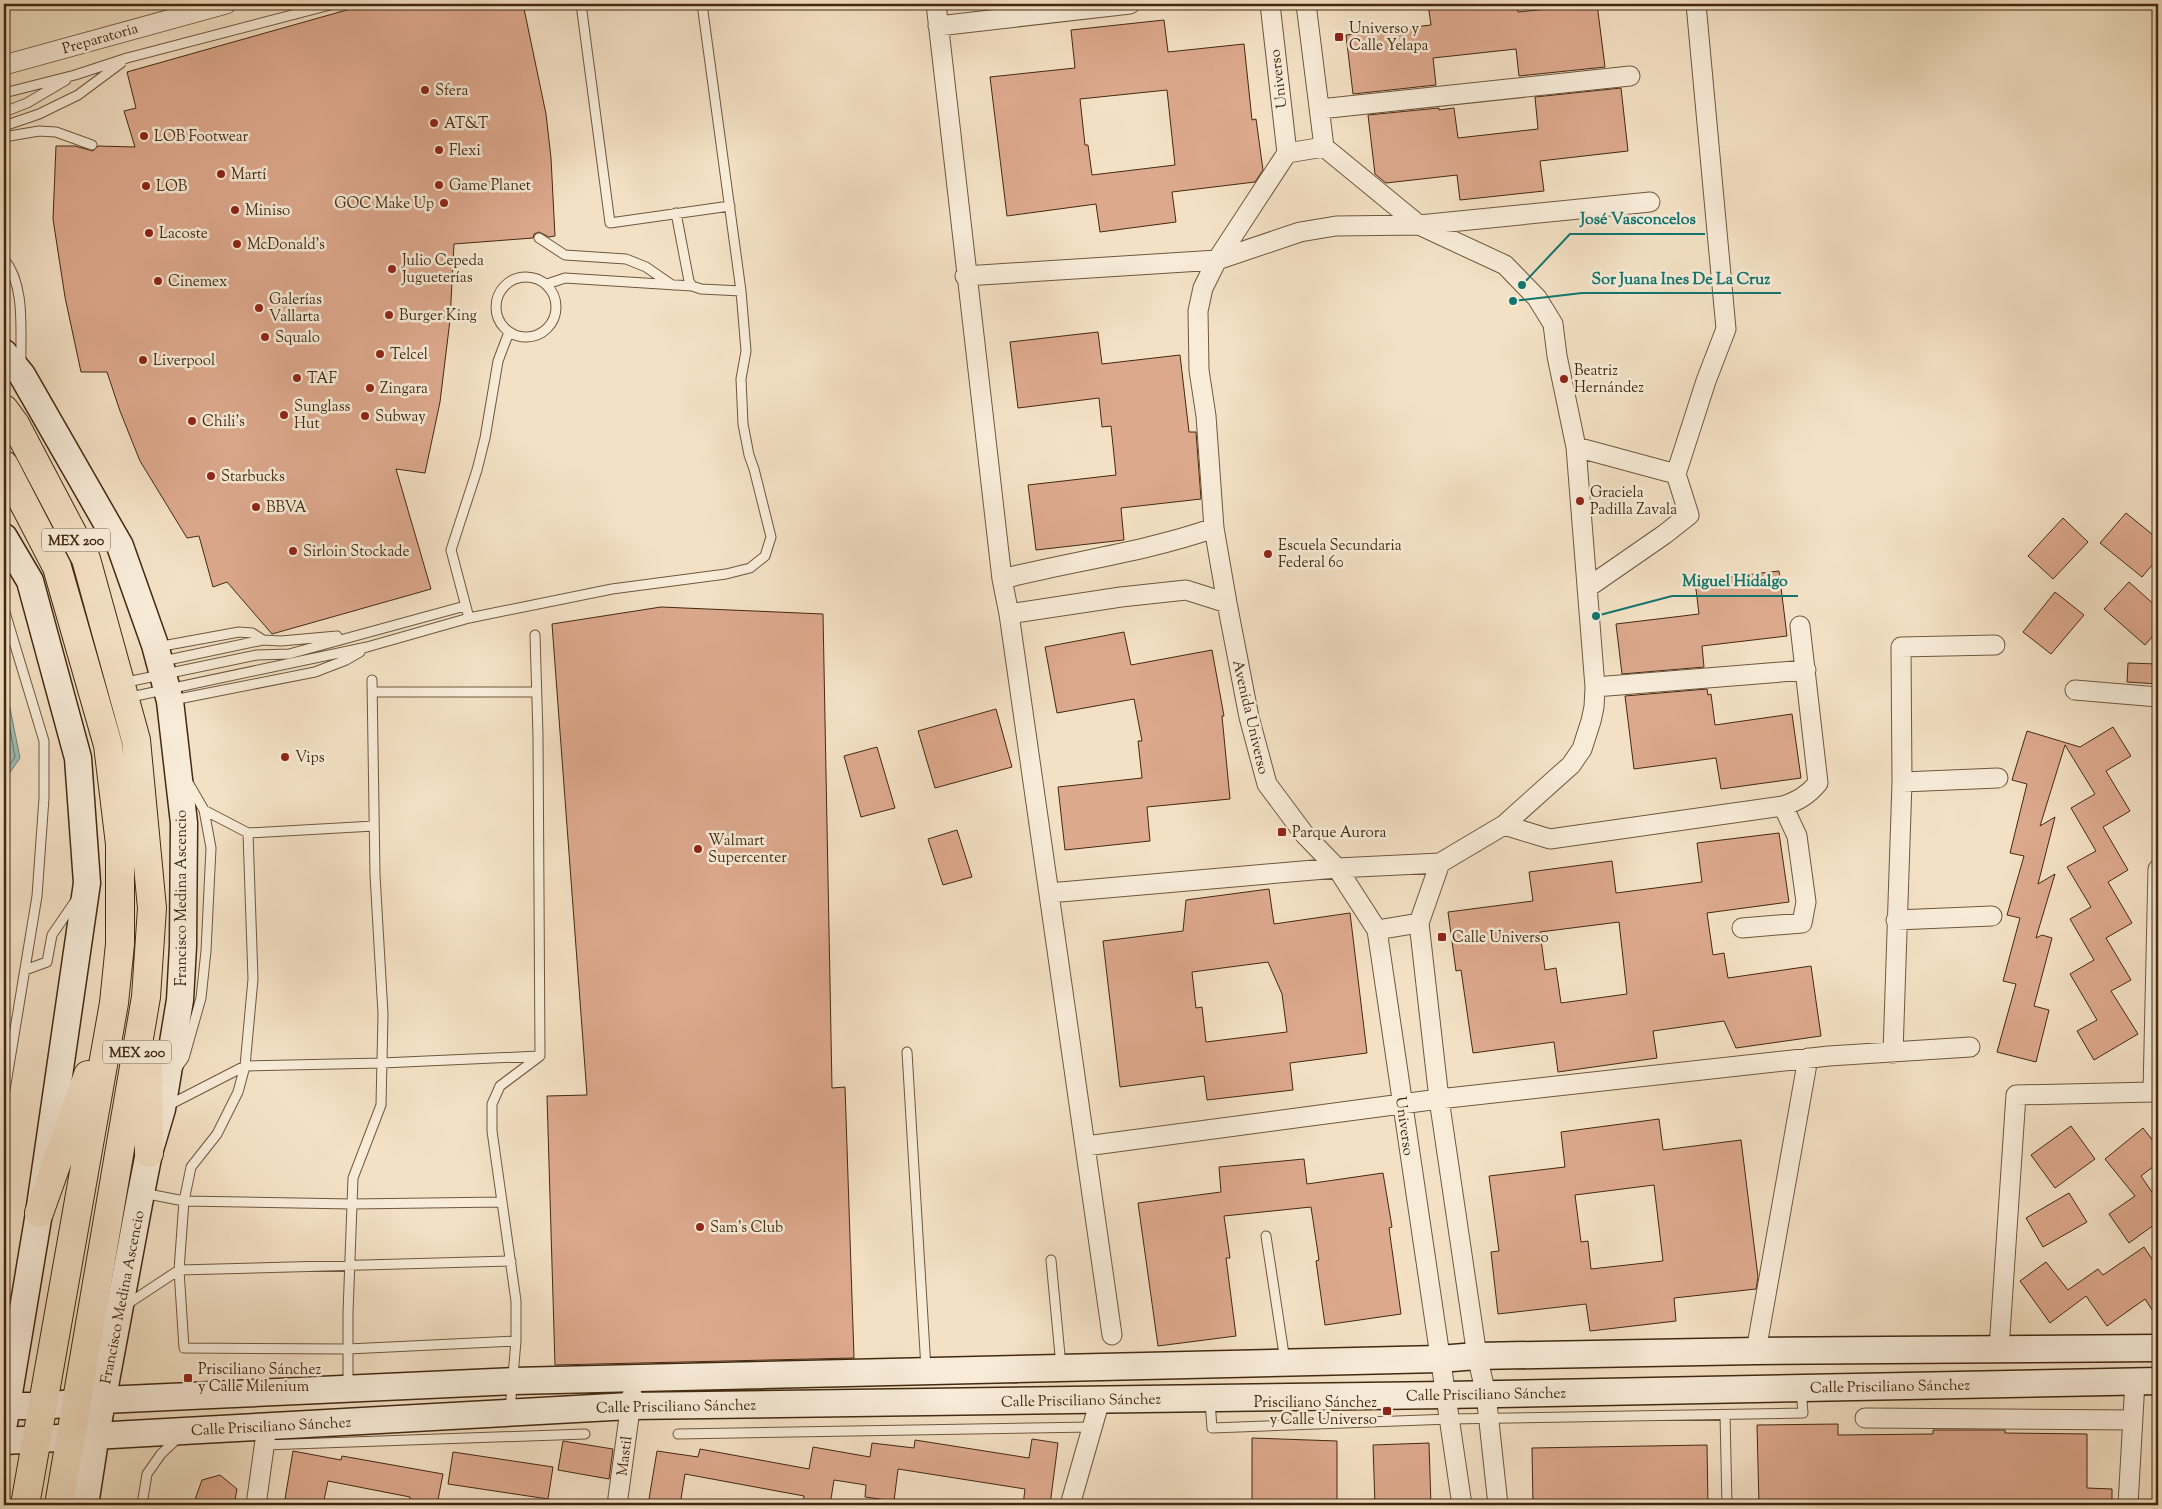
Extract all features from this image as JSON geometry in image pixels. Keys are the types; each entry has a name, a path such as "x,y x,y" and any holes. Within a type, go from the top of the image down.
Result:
{"highway":[{"name":"Francisco Medina Ascencio","path":"4,409 15,424 86,558 93,697 136,740 152,908 146,998 90,1402 83,1436 59,1505"},
{"name":"Francisco Medina Ascencio","path":"4,465 57,567 108,745 120,844 120,944 114,1003 25,1505"},
{"path":"146,998 149,1153"},
{"path":"39,1213 114,1003"}],"main road":[{"name":"Francisco Medina Ascencio","path":"4,353 22,375 120,546 163,674 178,766 184,823 183,946 180,1000 167,1082 162,1109 149,1153 119,1309 90,1402"},
{"name":"Francisco Medina Ascencio","path":"4,537 93,697 78,758 87,883 39,1213 5,1411"},
{"name":"Calle Prisciliano Sánchez","path":"5,1411 90,1402 514,1381 1439,1359 1477,1356 1756,1351 2158,1348"},
{"name":"Calle Prisciliano Sánchez","path":"4,1441 187,1430 265,1436 510,1413 630,1406 1209,1398 1448,1407 1718,1404 1801,1388 2146,1381"},
{"name":"Francisco Medina Ascencio","path":"83,1436 85,1505"}],"street":[{"name":"Preparatoria","path":"4,65 131,28 185,10 226,4"},
{"path":"936,4 965,276 1002,579 1112,1335"},
{"path":"938,26 1130,4"},
{"name":"Universo","path":"1270,4 1287,153"},
{"path":"1049,892 1337,868 1440,863 1504,825 1558,779 1571,766 1582,749 1594,707 1595,686 1576,447 1557,356 1553,324 1537,298 1505,265 1419,225 1324,147 1306,4"},
{"path":"1587,588 1689,515 1676,474 1706,381 1726,328 1696,4"},
{"path":"1320,109 1630,76"},
{"path":"1217,260 1287,153 1324,147"},
{"path":"965,276 1217,260 1272,240 1309,230 1336,226 1419,225 1650,202"},
{"name":"Avenida Universo","path":"1217,260 1203,288 1198,310 1199,370 1206,416 1214,528 1226,603 1249,717 1267,784 1305,835 1337,868"},
{"path":"1576,447 1676,474"},
{"path":"1002,579 1052,567 1137,551 1214,528"},
{"path":"1008,614 1122,597 1186,590 1226,603"},
{"path":"1504,825 1550,839 1783,806 1795,802 1809,793 1818,784 1800,626"},
{"path":"1893,1053 1902,782 1900,647 1995,645"},
{"path":"1595,686 1806,670"},
{"path":"2075,690 2158,698"},
{"path":"1902,782 1998,778"},
{"path":"1742,928 1802,923 1806,902 1797,836 1783,806"},
{"path":"1440,863 1419,923 1438,1099 1477,1356 1487,1406 1498,1505"},
{"name":"Universo","path":"1337,868 1377,930 1462,1505"},
{"path":"1999,1349 2016,1095 2153,1092 2158,869"},
{"path":"1896,920 1992,916"},
{"path":"1377,930 1419,923"},
{"path":"1086,1146 1438,1099 1808,1058 1970,1047"},
{"path":"1756,1351 1808,1058"},
{"name":"Mastil","path":"618,1505 635,1378"},
{"path":"2128,1505 2131,1420 2146,1381"},
{"path":"1070,1505 1100,1400"},
{"path":"1865,1418 2131,1420"},
{"path":"256,1505 265,1436"}],"lane":[{"path":"4,93 74,75 127,58 334,4"},
{"path":"581,4 610,223 730,206"},
{"path":"163,674 315,672 346,660 368,647 469,618 612,589 726,574 750,568 764,556 771,537 749,455 743,424 741,379 746,351 741,291 702,4"},
{"path":"4,126 39,114 78,95 127,58"},
{"path":"4,112 27,103 74,75"},
{"path":"4,108 27,103"},
{"path":"4,137 39,131 56,132 92,145"},
{"path":"676,213 689,281 692,286"},
{"path":"539,238 565,255 626,259 646,267 672,285"},
{"path":"4,259 10,267 19,300 22,375"},
{"path":"529,276 547,284 557,301 555,319 544,333 526,338 509,332 497,316 497,296 509,280 529,276"},
{"path":"547,284 565,278 741,291"},
{"path":"469,618 451,550 477,470 485,438 498,361 509,332"},
{"path":"93,697 163,674 257,655 289,654 465,606"},
{"path":"4,609 44,741 44,816 38,887 4,1096"},
{"path":"163,674 238,632 252,633 263,640"},
{"path":"93,697 263,640 281,641 361,635"},
{"path":"535,635 540,1056"},
{"path":"348,1389 353,1178 381,1105 384,1014 375,875 372,680"},
{"path":"373,692 536,692"},
{"path":"167,1082 184,1058 201,998 206,951 211,848 204,810 178,766"},
{"path":"204,810 248,833 374,826"},
{"path":"248,833 253,979 244,1066 238,1092 217,1134 191,1167 184,1201 179,1270 184,1348 348,1349 516,1341"},
{"path":"25,970 47,962 52,935 87,883"},
{"path":"907,1052 926,1372"},
{"path":"162,1109 244,1066 382,1063 540,1056"},
{"path":"510,1413 514,1381 516,1301 492,1131 492,1104 500,1086 540,1056"},
{"path":"141,1193 184,1201 352,1204 502,1202"},
{"path":"1266,1236 1285,1362"},
{"path":"1051,1260 1061,1368"},
{"path":"119,1309 179,1270 511,1262"},
{"path":"1718,1404 1727,1505"},
{"path":"678,1434 1092,1427"},
{"path":"142,1505 147,1474 161,1454 187,1430"},
{"path":"265,1436 585,1434"}],"water":[{"path":"4,678 20,758 4,781"}],"building":[{"name":"Galerías Vallarta","path":"368,4 523,4 546,114 551,158 555,236 549,237 539,232 534,234 533,238 454,244 450,320 440,402 425,473 396,469 431,589 272,634 227,582 213,587 199,536 187,538 140,461 107,372 81,372 65,297 53,219 56,146 75,146 93,151 98,146 135,147 124,111 136,108 127,72"},
{"path":"1428,4 1517,4 1518,12 1597,4 1605,67 1519,76 1516,49 1433,58 1436,85 1353,94 1346,35 1431,25"},
{"path":"1164,20 1168,52 1244,44 1252,120 1256,119 1263,170 1255,182 1172,192 1176,222 1100,232 1096,204 1007,216 990,77 1075,68 1071,30","holes":["1167,90 1175,165 1092,175 1088,145 1085,145 1080,99"]},
{"path":"1621,88 1628,151 1540,161 1544,191 1460,200 1457,175 1386,183 1375,174 1368,115 1454,108 1458,138 1538,129 1535,97"},
{"path":"1098,332 1102,364 1180,355 1189,432 1196,432 1201,499 1121,508 1124,540 1036,550 1028,485 1116,475 1111,426 1102,427 1099,398 1018,408 1010,342"},
{"path":"2126,513 2158,539 2158,558 2142,577 2100,543"},
{"path":"2063,518 2088,542 2053,579 2028,556"},
{"path":"1779,571 1787,636 1702,646 1704,667 1622,674 1616,624 1699,614 1695,581"},
{"path":"2129,582 2158,608 2158,630 2145,645 2104,609"},
{"path":"2055,592 2084,615 2051,654 2023,632"},
{"path":"661,607 823,614 832,1088 845,1087 854,1358 555,1365 547,1096 587,1095 552,624"},
{"path":"1124,632 1131,665 1212,650 1224,716 1222,716 1230,799 1147,807 1150,841 1065,850 1058,787 1142,778 1138,741 1142,741 1134,699 1057,713 1045,647"},
{"path":"2128,663 2158,664 2158,684 2127,682"},
{"path":"1707,689 1708,695 1711,694 1715,725 1792,714 1801,778 1721,789 1716,758 1634,769 1625,696"},
{"path":"996,709 1012,767 935,788 918,731"},
{"path":"2113,727 2131,756 2106,771 2130,811 2103,827 2128,870 2108,882 2132,923 2106,938 2131,980 2111,991 2138,1034 2094,1060 2077,1031 2097,1020 2070,974 2094,960 2070,919 2091,907 2067,867 2096,851 2071,808 2095,794 2065,745 2040,826 2055,817 2038,884 2055,874 2036,938 2042,935 2052,938 2034,1006 2049,1010 2036,1062 1997,1052 2016,984 2003,981 2020,918 2007,915 2024,856 2010,853 2027,784 2012,780 2027,731 2080,747"},
{"path":"877,747 895,808 861,817 844,756"},
{"path":"957,830 972,877 943,885 928,839"},
{"path":"1779,833 1789,902 1707,913 1713,955 1724,953 1728,978 1811,966 1821,1036 1736,1048 1724,1021 1653,1031 1657,1058 1558,1072 1554,1042 1473,1053 1461,970 1456,971 1448,912 1533,901 1529,872 1612,861 1616,893 1702,882 1697,843","holes":["1619,922 1627,994 1561,1003 1556,968 1545,970 1540,932"]},
{"path":"1269,889 1274,924 1350,913 1367,1053 1290,1063 1293,1090 1207,1100 1204,1076 1120,1087 1103,941 1183,931 1186,900","holes":["1268,962 1282,994 1287,1032 1206,1042 1202,1007 1196,1008 1192,972"]},
{"path":"1659,1119 1663,1150 1741,1140 1758,1277 1756,1289 1674,1298 1676,1321 1590,1331 1586,1304 1498,1314 1491,1252 1499,1251 1489,1176 1565,1167 1561,1132","holes":["1654,1185 1663,1261 1591,1269 1588,1241 1581,1242 1575,1195"]},
{"path":"2071,1126 2095,1159 2055,1188 2031,1155"},
{"path":"2143,1128 2158,1147 2158,1163 2141,1176 2158,1201 2158,1222 2129,1243 2109,1214 2135,1196 2105,1159"},
{"path":"1304,1159 1307,1184 1383,1173 1392,1227 1389,1228 1401,1314 1325,1325 1316,1261 1319,1260 1311,1207 1224,1216 1230,1258 1226,1258 1236,1336 1158,1346 1138,1203 1221,1192 1219,1167"},
{"path":"2069,1193 2087,1222 2043,1247 2026,1218"},
{"path":"2144,1247 2158,1268 2158,1319 2145,1299 2107,1326 2086,1296 2050,1323 2020,1281 2046,1262 2068,1290 2098,1269 2103,1275"},
{"path":"1838,1424 1838,1435 1933,1434 1933,1430 2005,1430 2005,1433 2087,1434 2087,1488 2112,1489 2112,1505 1759,1505 1757,1425"},
{"path":"1252,1438 1337,1441 1337,1505 1252,1505"},
{"path":"1032,1439 1058,1443 1050,1505 1023,1505 1025,1489 898,1469 894,1501 865,1497 866,1485 834,1480 830,1505 803,1505 804,1496 685,1474 680,1505 648,1505 657,1451 698,1457 700,1449 809,1469 813,1447 870,1457 872,1443 914,1448 915,1440 1029,1458"},
{"path":"563,1441 613,1449 609,1479 558,1470"},
{"path":"1429,1443 1431,1505 1375,1505 1373,1445"},
{"path":"1707,1445 1708,1505 1533,1505 1532,1448"},
{"path":"293,1451 341,1460 342,1456 443,1474 437,1505 409,1505 410,1497 328,1481 323,1505 284,1505"},
{"path":"453,1452 553,1467 548,1499 448,1484"},
{"path":"220,1475 237,1489 234,1505 193,1505 202,1480"}],"place":[{"name":"Universo y Calle Yelapa","path":"1339,37"},
{"name":"Sfera","path":"425,90"},
{"name":"AT&T","path":"434,123"},
{"name":"LOB Footwear","path":"144,136"},
{"name":"Flexi","path":"439,150"},
{"name":"Martí","path":"221,174"},
{"name":"Game Planet","path":"439,185"},
{"name":"LOB","path":"146,186"},
{"name":"GOC Make Up","path":"444,203"},
{"name":"Miniso","path":"235,210"},
{"name":"Lacoste","path":"149,233"},
{"name":"McDonald's","path":"237,244"},
{"name":"Julio Cepeda Jugueterías","path":"392,269"},
{"name":"Cinemex","path":"158,281"},
{"name":"José Vasconcelos","path":"1522,285"},
{"name":"Sor Juana Ines De La Cruz","path":"1513,301"},
{"name":"Galerías Vallarta","path":"259,308"},
{"name":"Burger King","path":"389,315"},
{"name":"Squalo","path":"265,337"},
{"name":"Telcel","path":"380,354"},
{"name":"Liverpool","path":"143,360"},
{"name":"TAF","path":"297,378"},
{"name":"Beatriz Hernández","path":"1564,379"},
{"name":"Zingara","path":"370,388"},
{"name":"Sunglass Hut","path":"284,415"},
{"name":"Subway","path":"365,416"},
{"name":"Chili's","path":"192,421"},
{"name":"Starbucks","path":"211,476"},
{"name":"Graciela Padilla Zavala","path":"1580,501"},
{"name":"BBVA","path":"256,507"},
{"name":"Sirloin Stockade","path":"293,551"},
{"name":"Escuela Secundaria Federal 60","path":"1268,554"},
{"name":"Miguel Hidalgo","path":"1596,616"},
{"name":"Vips","path":"285,757"},
{"name":"Parque Aurora","path":"1282,832"},
{"name":"Walmart Supercenter","path":"698,849"},
{"name":"Calle Universo","path":"1442,937"},
{"name":"Sam's Club","path":"700,1227"},
{"name":"Prisciliano Sánchez y Calle Milenium","path":"188,1378"},
{"name":"Prisciliano Sánchez y Calle Universo","path":"1387,1411"}]}
